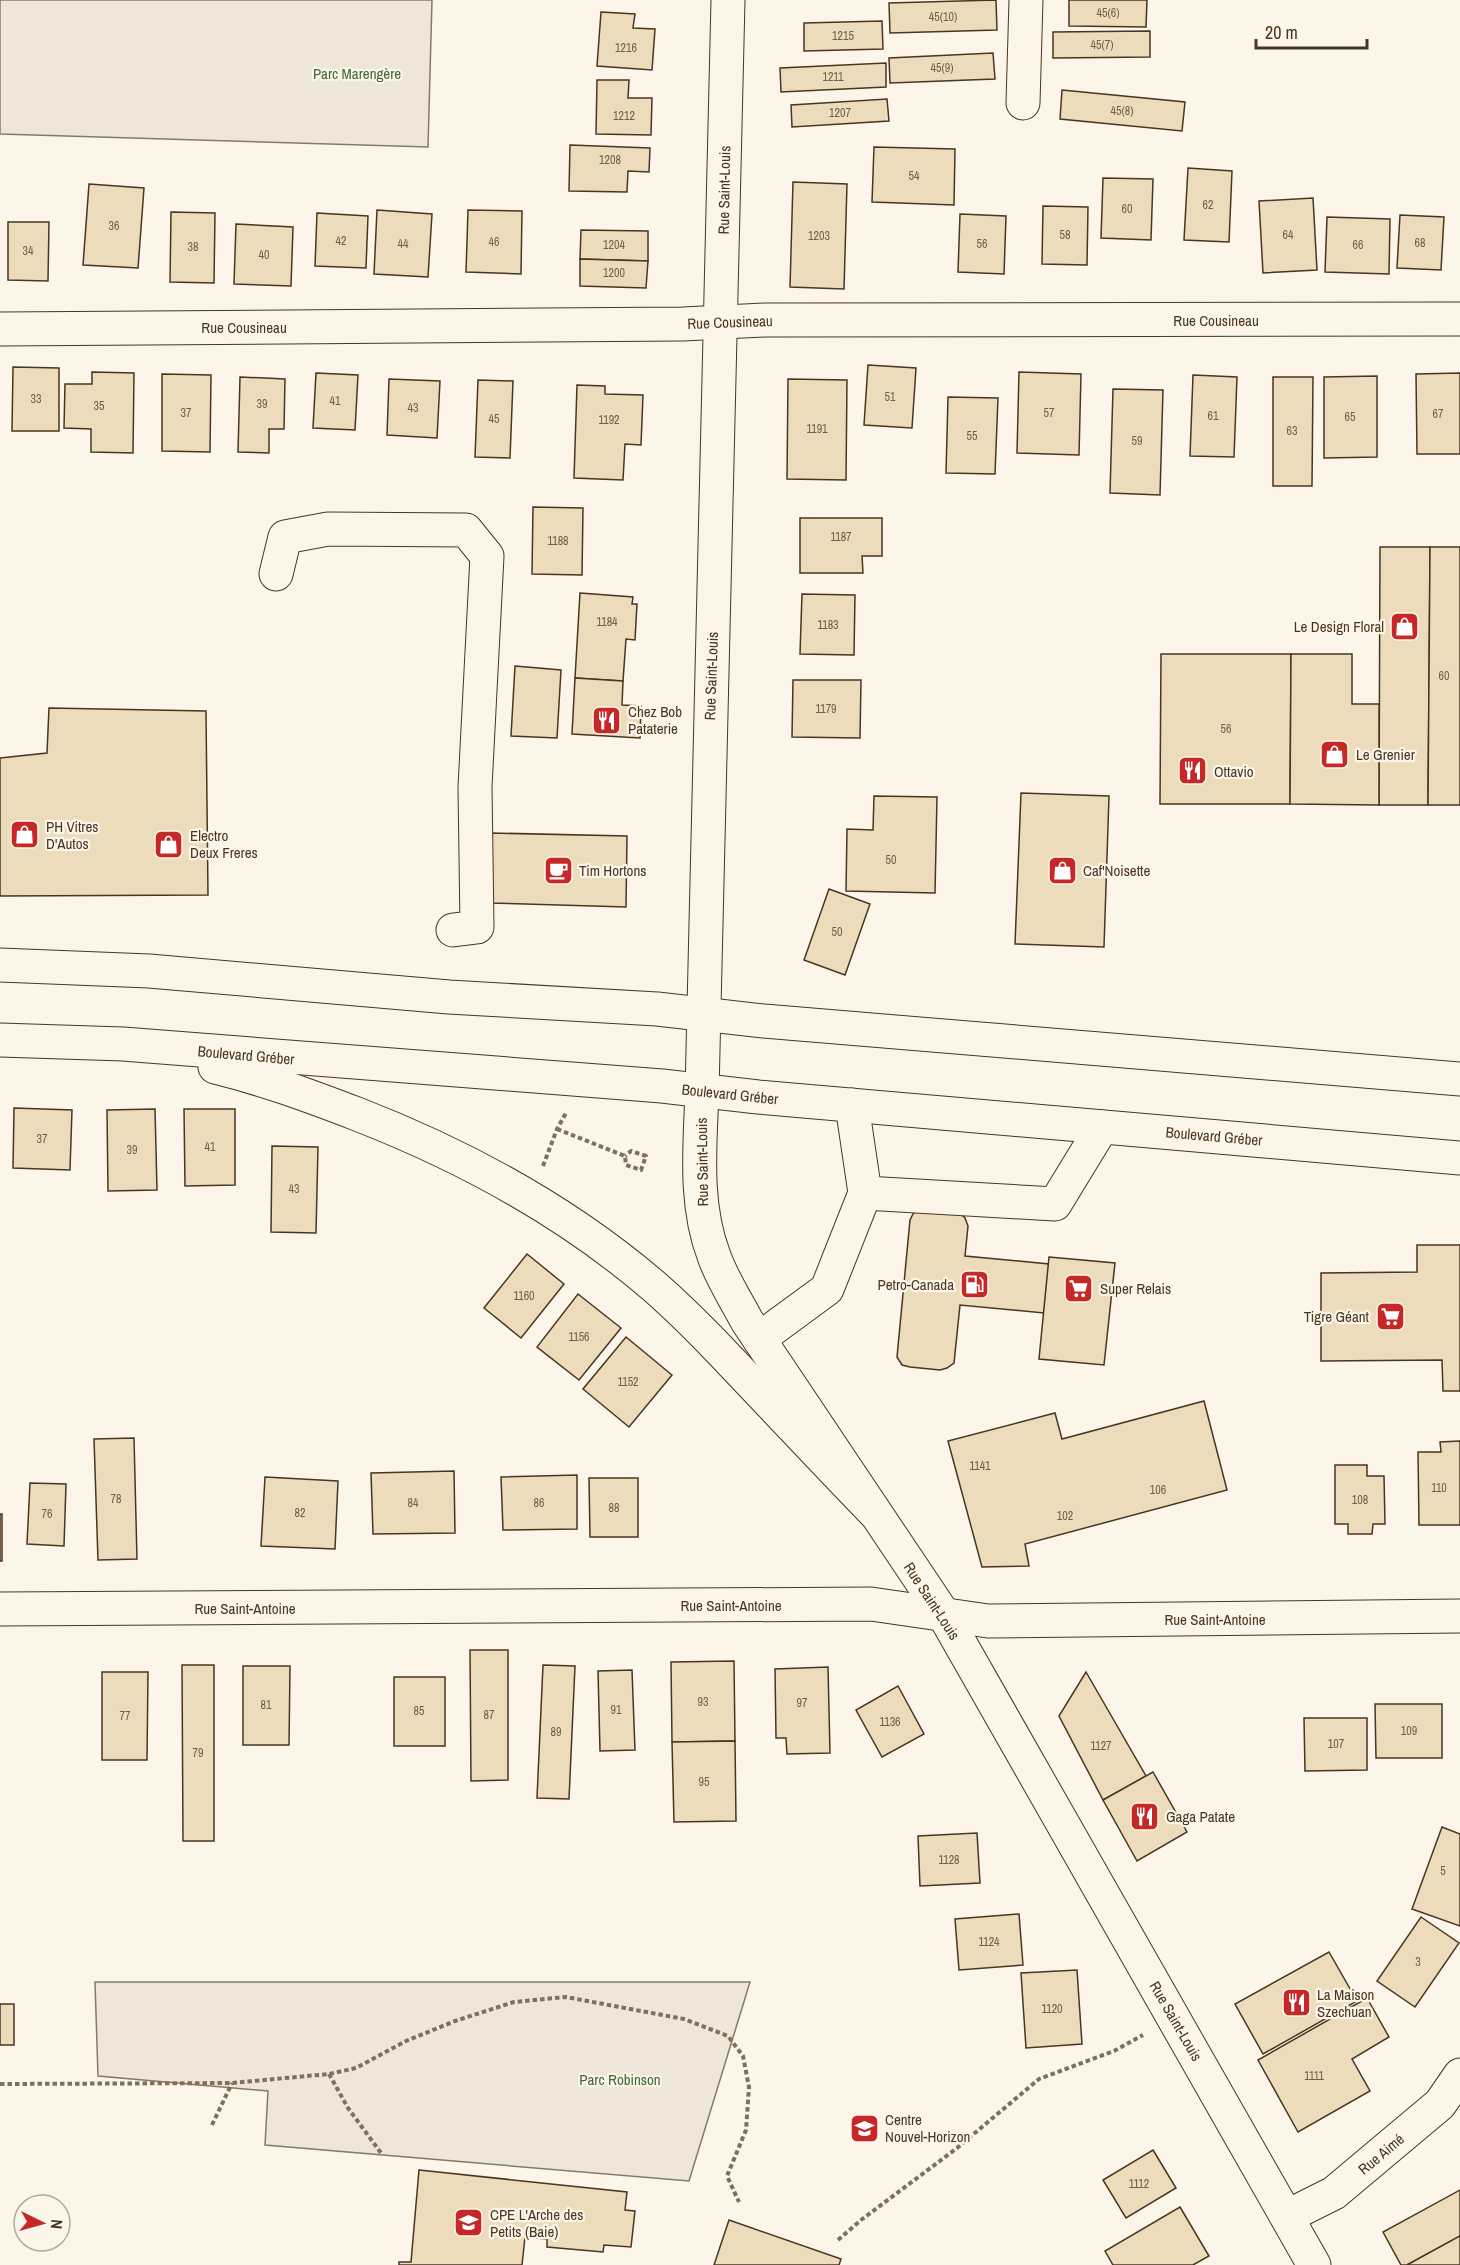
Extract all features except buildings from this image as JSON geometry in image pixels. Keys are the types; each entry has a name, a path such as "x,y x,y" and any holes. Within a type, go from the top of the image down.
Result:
{"main road":[{"name":"Rue Saint-Louis","path":"728,0 699,1149 704,1221 714,1256 728,1287 759,1339 944,1615 1314,2265"},
{"path":"1023,103 1026,0"},
{"name":"Rue Cousineau","path":"0,329 671,324 721,321 1460,319"},
{"path":"276,574 285,537 328,529 466,530 487,556 475,787 477,927 453,930"},
{"path":"0,965 148,971 449,997 635,1008 1460,1079"},
{"name":"Boulevard Gréber","path":"0,1040 123,1044 662,1086 702,1092 1460,1158"},
{"path":"123,1044 296,1090 414,1136 460,1158 531,1199 617,1255 658,1290 710,1340 874,1512"},
{"path":"759,1339 827,1289 865,1193 852,1105"},
{"path":"865,1193 1055,1204 1102,1127"},
{"name":"Rue Saint-Antoine","path":"0,1610 871,1604 988,1621 1460,1616"},
{"name":"Rue Aimé","path":"1288,2216 1334,2193 1440,2104 1460,2075"}],"path":[{"path":"531,1199 557,1129 565,1118 574,1080"},
{"path":"557,1129 625,1156"},
{"path":"631,1151 646,1156 641,1170 626,1164 625,1156 631,1151"},
{"path":"0,2084 232,2083 329,2074 356,2068 406,2041 455,2021 514,2002 566,1997 684,2019 728,2036 743,2056 749,2087 746,2130 727,2176 739,2202"},
{"path":"838,2240 957,2148 1039,2079 1114,2050 1175,2019"},
{"path":"329,2074 348,2108 381,2153"},
{"path":"212,2125 232,2083"}],"green space":[{"name":"Parc Marengère","path":"0,0 432,0 428,147 0,134"},
{"name":"Parc Robinson","path":"95,1982 750,1982 689,2181 265,2145 268,2091 98,2076"}],"place":[{"name":"Le Design Floral","path":"1405,626"},
{"name":"Chez Bob Pataterie","path":"607,720"},
{"name":"Le Grenier","path":"1335,754"},
{"name":"Ottavio","path":"1193,771"},
{"name":"PH Vitres D'Autos","path":"25,835"},
{"name":"Electro Deux Freres","path":"169,844"},
{"name":"Tim Hortons","path":"558,870"},
{"name":"Caf'Noisette","path":"1062,870"},
{"name":"Petro-Canada","path":"975,1284"},
{"name":"Super Relais","path":"1079,1288"},
{"name":"Tigre Géant","path":"1390,1316"},
{"name":"Gaga Patate","path":"1145,1816"},
{"name":"La Maison Szechuan","path":"1296,2003"},
{"name":"Centre Nouvel-Horizon","path":"864,2128"},
{"name":"CPE L'Arche des Petits (Baie)","path":"469,2223"}]}
